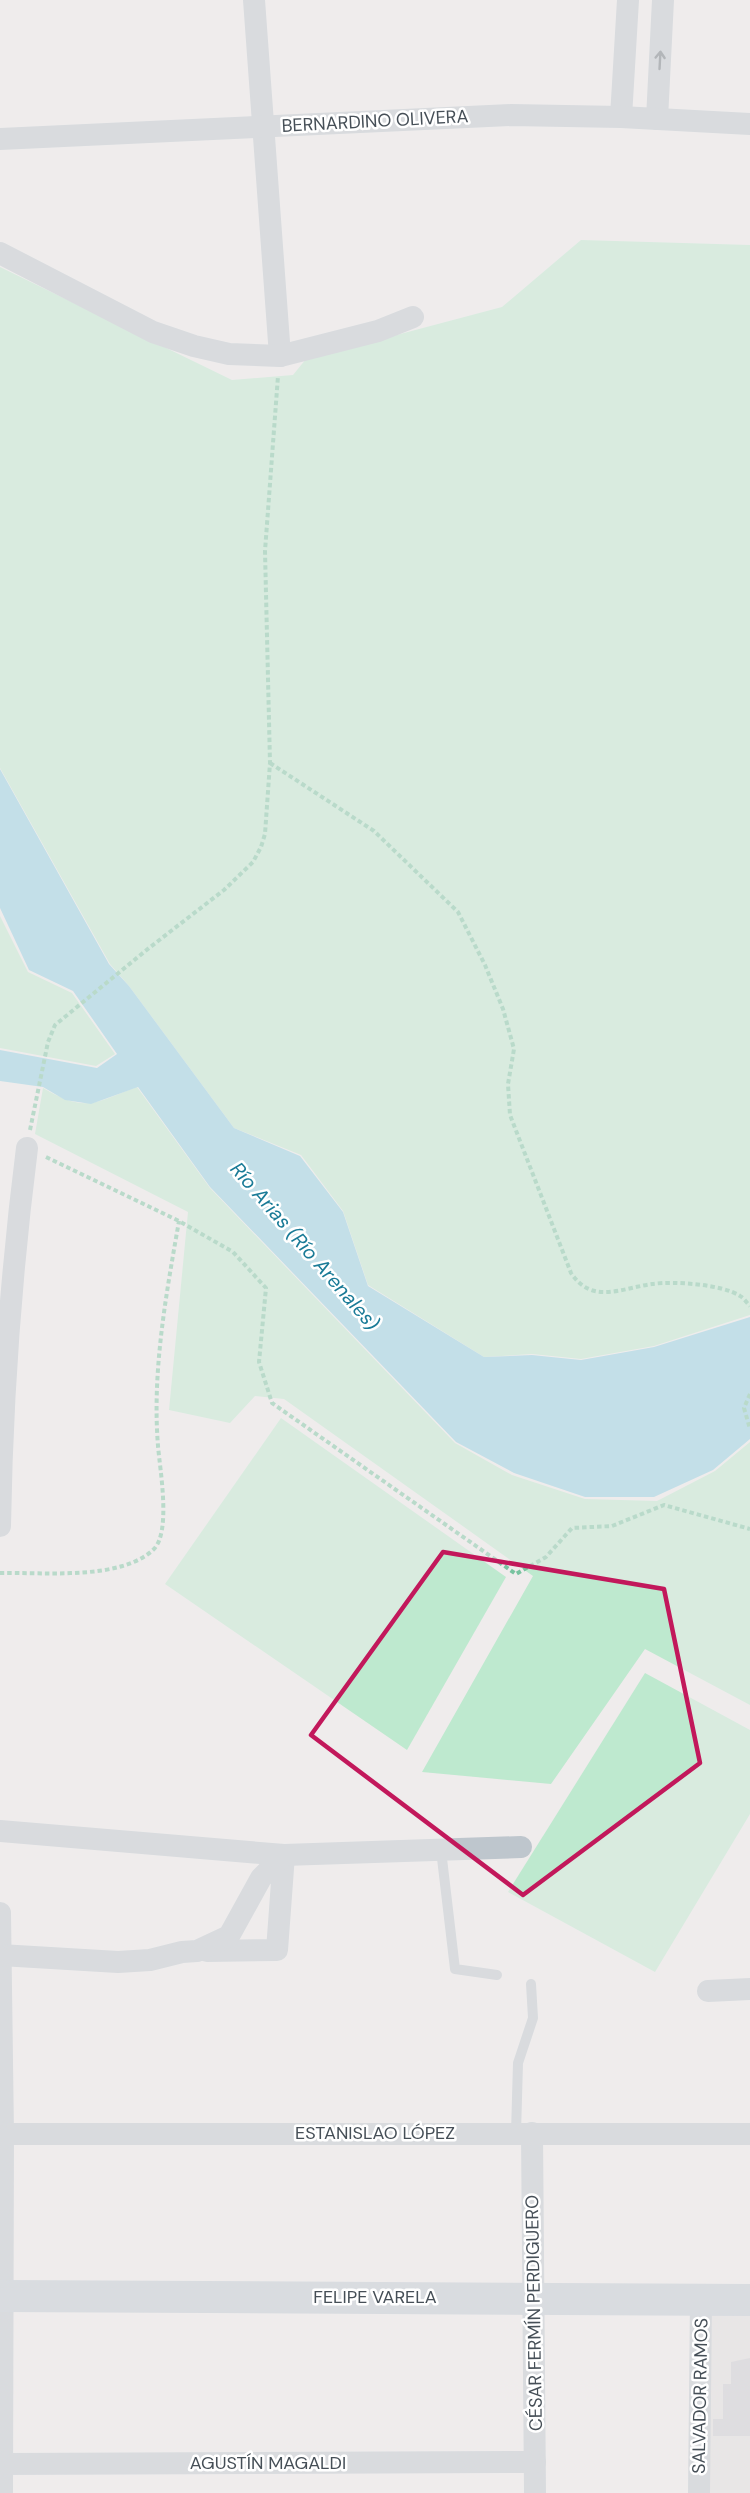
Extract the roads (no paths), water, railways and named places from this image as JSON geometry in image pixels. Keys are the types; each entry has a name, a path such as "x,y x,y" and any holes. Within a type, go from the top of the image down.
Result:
{"street":[{"path":"254,0 279,356"},
{"path":"621,117 628,0"},
{"path":"657,118 663,0"},
{"name":"BERNARDINO OLIVERA","path":"0,139 511,115 657,118 750,124"},
{"path":"0,253 153,332 194,346 229,354 279,356 378,331 413,317"},
{"path":"0,1526 1,1463 11,1292 27,1148"},
{"path":"0,1831 284,1855 521,1846"},
{"path":"197,1951 229,1936 261,1878 284,1855"},
{"path":"1,1955 118,1962 150,1960 182,1952 277,1950 284,1855"},
{"path":"0,1913 2,2493"},
{"path":"708,1990 750,1989"},
{"name":"CÉSAR FERMÍN PERDIGUERO","path":"524,2133 534,2298 535,2493"},
{"name":"ESTANISLAO LÓPEZ","path":"1,2134 750,2134"},
{"name":"FELIPE VARELA","path":"1,2296 750,2300"},
{"name":"SALVADOR RAMOS","path":"699,2493 701,2299"},
{"name":"AGUSTÍN MAGALDI","path":"1,2464 535,2462"}],"lane":[{"path":"441,1850 455,1969 498,1975"},
{"path":"524,2133 518,2063 533,2018 531,1984"}],"water":[{"name":"Río Arias (Río Arenales)","path":"0,769 109,964 129,986 234,1128 300,1156 343,1212 368,1286 484,1357 532,1355 581,1360 654,1347 750,1317 750,1439 713,1470 654,1497 585,1497 514,1473 456,1442 210,1187 138,1087 91,1104 65,1100 43,1087 0,1081 0,1050 97,1068 117,1054 73,991 29,970 0,908"}]}
